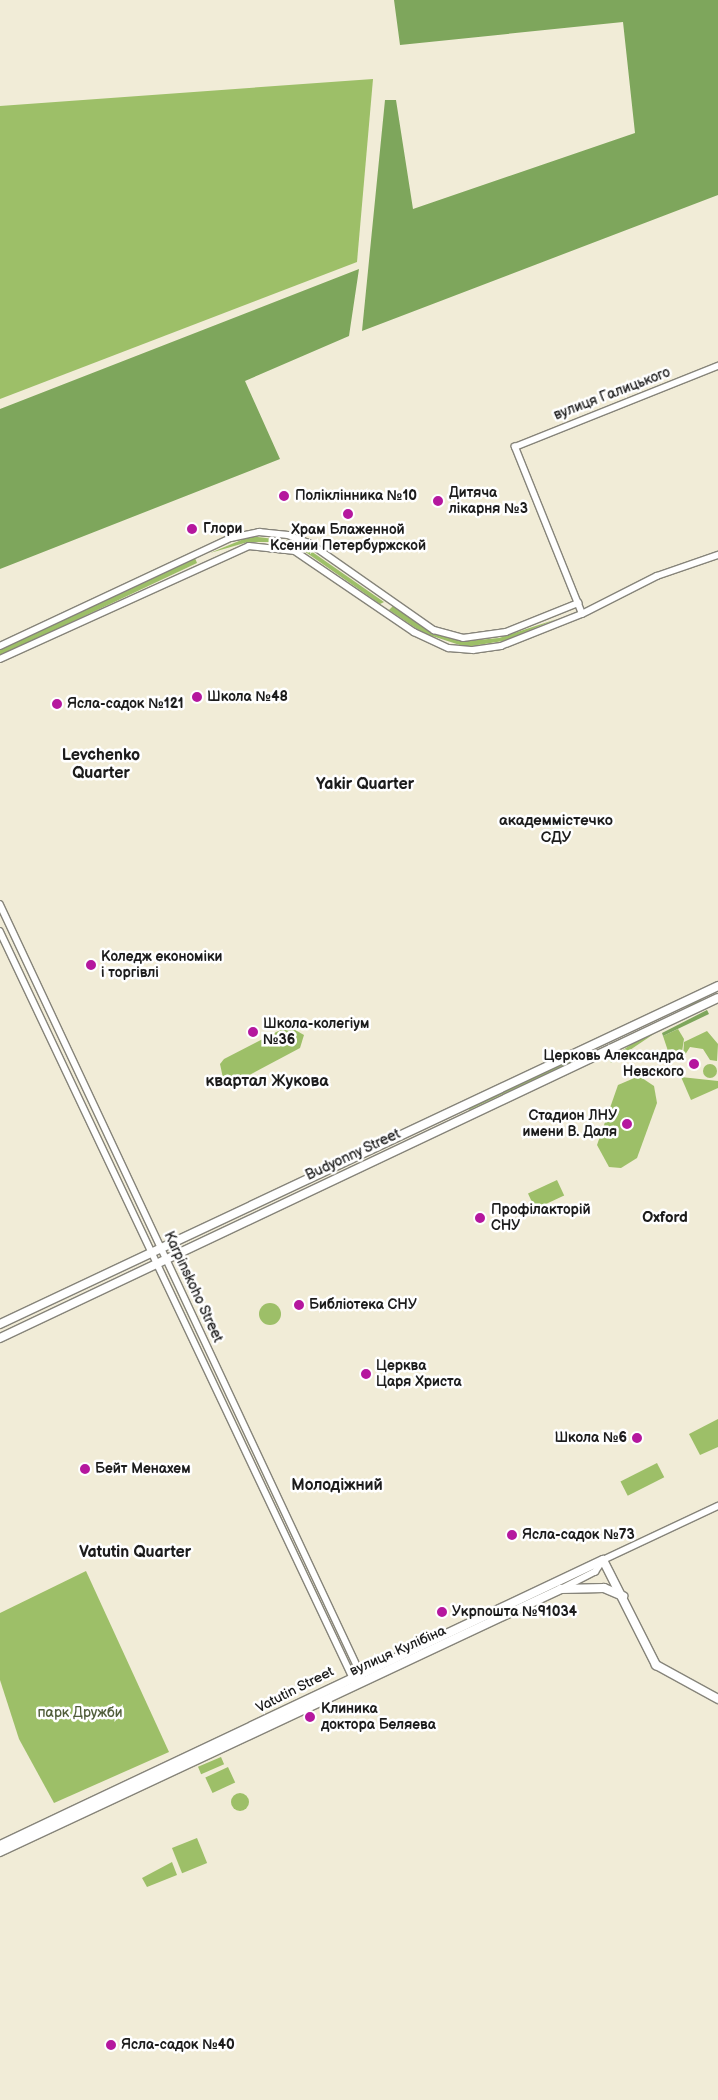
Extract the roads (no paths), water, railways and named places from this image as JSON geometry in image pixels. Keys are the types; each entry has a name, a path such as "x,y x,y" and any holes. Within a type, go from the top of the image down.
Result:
{"main road":[{"name":"Budyonny Street","path":"0,1324 718,986"},
{"name":"Budyonny Street","path":"0,1338 718,998"},
{"path":"594,1045 599,1055"},
{"path":"603,1560 656,1664 718,1699"},
{"name":"Vatutin Street","path":"0,1845 352,1675 603,1560"},
{"path":"561,1589 604,1588 623,1596"},
{"name":"Vatutin Street","path":"526,1606 561,1589"},
{"name":"вулиця Кулібіна","path":"281,1721 364,1680 526,1606"},
{"name":"Vatutin Street","path":"0,1852 281,1721"}],"street":[{"name":"вулиця Галицького","path":"578,603 515,447 718,366"},
{"path":"0,646 232,538 259,532 292,536 311,544 434,630 463,638 506,632 578,603 582,614"},
{"path":"0,659 205,563 261,545 281,546 307,557 414,632 449,648 501,646 582,614 640,584 718,555"},
{"name":"Karpinskoho Street","path":"0,904 364,1680"},
{"name":"Karpinskoho Street","path":"0,931 356,1684"},
{"name":"Vatutin Street","path":"561,1589 595,1572 603,1560 718,1506"}],"place":[{"name":"Поліклінника №10","path":"284,496"},
{"name":"Дитяча лікарня №3","path":"438,501"},
{"name":"Храм Блаженной Ксении Петербуржской","path":"348,514"},
{"name":"Глори","path":"192,529"},
{"name":"Школа №48","path":"197,697"},
{"name":"Ясла-садок №121","path":"57,704"},
{"name":"Коледж економіки і торгівлі","path":"91,965"},
{"name":"Школа-колегіум №36","path":"253,1032"},
{"name":"Церковь Александра Невского","path":"694,1064"},
{"name":"Стадион ЛНУ имени В. Даля","path":"627,1124"},
{"name":"Профілакторій СНУ","path":"480,1218"},
{"name":"Библіотека СНУ","path":"299,1305"},
{"name":"Церква Царя Христа","path":"366,1374"},
{"name":"Школа №6","path":"637,1438"},
{"name":"Бейт Менахем","path":"85,1469"},
{"name":"Ясла-садок №73","path":"512,1535"},
{"name":"Укрпошта №91034","path":"442,1612"},
{"name":"Клиника доктора Беляева","path":"310,1717"},
{"name":"Ясла-садок №40","path":"111,2045"}],"district":[{"name":"Levchenko Quarter","path":"101,765"},
{"name":"Yakir Quarter","path":"365,785"},
{"name":"академмістечко СДУ","path":"556,828"},
{"name":"квартал Жукова","path":"267,1082"},
{"name":"Oxford","path":"665,1218"},
{"name":"Молодіжний","path":"337,1486"},
{"name":"Vatutin Quarter","path":"135,1553"}],"park label":[{"name":"парк Дружби","path":"80,1713"}]}
